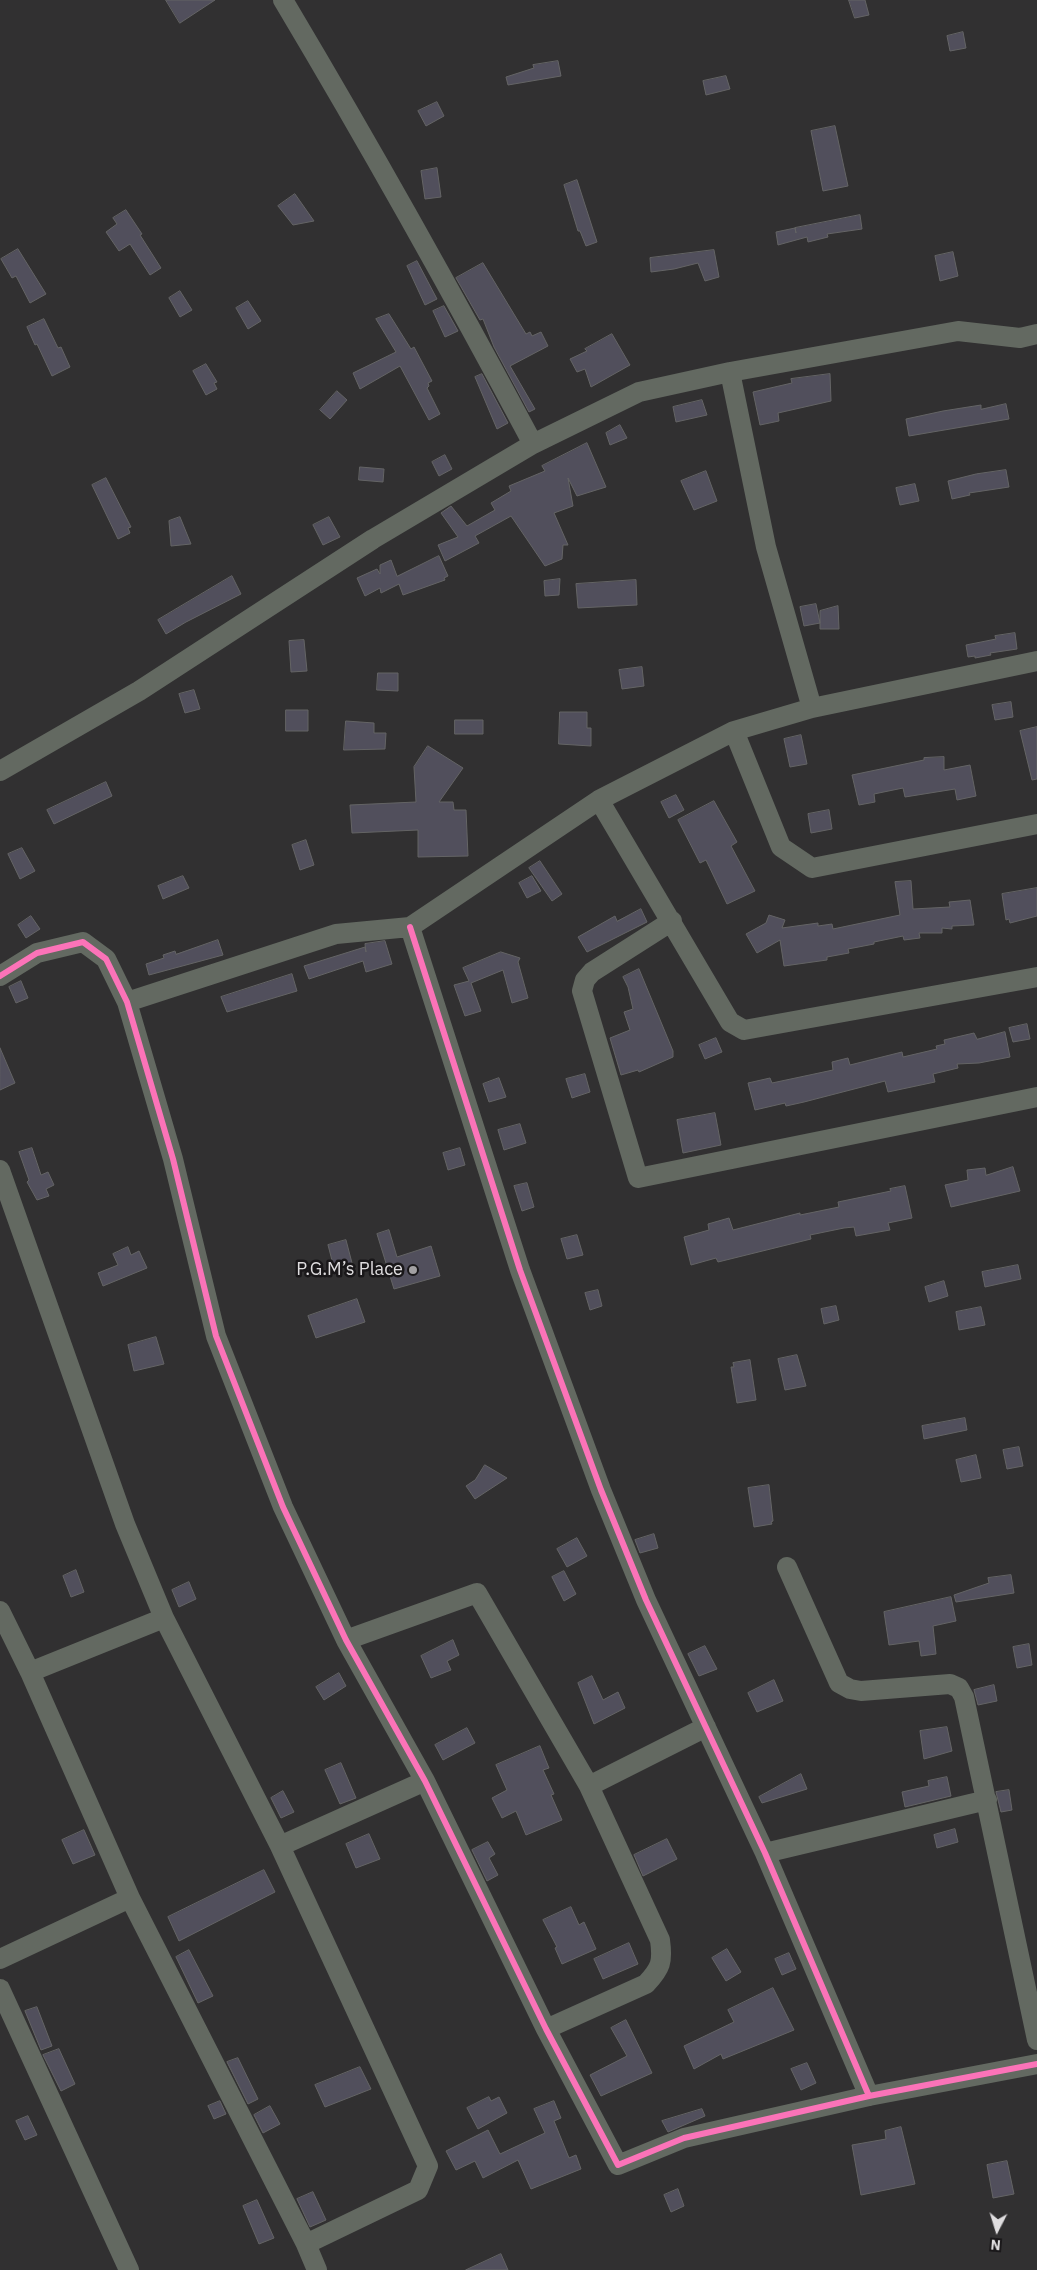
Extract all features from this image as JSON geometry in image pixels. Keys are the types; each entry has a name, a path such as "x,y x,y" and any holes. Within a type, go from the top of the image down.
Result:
{"street":[{"path":"283,0 380,164 533,444"},
{"path":"0,771 139,691 373,539 533,444 639,392 730,372 958,331 1020,338 1037,334"},
{"path":"730,372 766,547 812,708"},
{"path":"127,1002 336,934 410,927 599,800 734,731 812,708 1037,661"},
{"path":"734,731 781,847 812,868 1037,824"},
{"path":"599,800 730,1022 744,1030 1037,977"},
{"path":"672,921 592,972 585,980 582,991 638,1178 1037,1098"},
{"path":"410,927 520,1270 601,1490 646,1600 765,1853 869,2096"},
{"path":"0,976 37,953 83,942 106,959 127,1002 173,1159 216,1336 283,1507 346,1640 424,1781 546,2029 618,2165 684,2138 869,2096 1037,2064"},
{"path":"2,1180 125,1524 164,1618 280,1846 428,2166 418,2190 306,2244"},
{"path":"787,1567 839,1683 850,1689 861,1691 950,1684 959,1688 964,1697 1037,2040"},
{"path":"346,1640 477,1593 589,1786 660,1940 663,1957 657,1972 646,1984 546,2029"},
{"path":"0,1611 30,1672 130,1898 306,2244 317,2270"},
{"path":"30,1672 164,1618"},
{"path":"589,1786 706,1726"},
{"path":"280,1846 424,1781"},
{"path":"765,1853 987,1800"},
{"path":"0,1959 130,1898"},
{"path":"0,1989 129,2270"}],"building":[{"path":"166,0 215,0 180,23"},
{"path":"849,0 865,0 869,15 855,18"},
{"path":"963,32 966,48 950,51 947,36"},
{"path":"558,61 561,76 508,85 506,77 534,68 533,65"},
{"path":"726,76 730,89 706,95 703,81"},
{"path":"437,102 444,116 426,126 418,111"},
{"path":"835,126 848,186 823,191 811,131"},
{"path":"437,168 441,197 425,199 421,171"},
{"path":"577,180 597,242 586,246 580,231 578,231 564,185"},
{"path":"295,194 314,221 293,225 278,206"},
{"path":"126,210 161,268 150,275 130,244 119,251 106,232 117,224 113,218"},
{"path":"860,215 862,229 827,234 828,237 808,242 807,237 778,245 776,232"},
{"path":"18,249 46,294 30,303 16,276 12,278 1,259"},
{"path":"714,250 719,277 705,281 698,263 651,272 650,258"},
{"path":"953,252 958,276 940,281 935,256"},
{"path":"417,261 437,299 425,305 407,266"},
{"path":"483,263 526,334 530,332 532,336 541,332 548,346 510,366 535,409 529,412 494,347 483,319 480,320 456,278"},
{"path":"180,291 192,310 180,317 169,298"},
{"path":"248,301 261,321 248,329 236,308"},
{"path":"444,306 458,331 445,337 433,311"},
{"path":"389,314 411,349 414,347 432,381 428,383 429,386 427,388 440,414 429,420 400,366 360,389 353,373 396,352 376,319"},
{"path":"44,319 58,348 61,347 70,367 52,376 27,327"},
{"path":"612,334 630,365 591,387 585,369 577,372 570,359 587,351 585,349"},
{"path":"206,364 217,382 214,383 217,389 206,395 193,371"},
{"path":"482,374 508,423 497,429 475,377"},
{"path":"830,374 831,401 778,413 779,421 760,425 753,392 792,383 791,379"},
{"path":"337,391 347,400 330,419 320,410"},
{"path":"702,400 707,415 676,422 673,407"},
{"path":"1006,404 1009,419 909,436 906,419 981,405 981,409"},
{"path":"620,425 627,438 610,445 606,433"},
{"path":"587,443 606,487 577,496 568,478 573,506 554,513 568,545 563,545 562,559 545,566 511,516 475,536 479,543 445,561 438,545 458,537 441,513 451,506 467,526 495,510 491,503 511,491 509,486 545,471 542,466"},
{"path":"445,455 452,469 439,476 432,462"},
{"path":"360,467 384,469 383,482 359,480"},
{"path":"1006,470 1009,487 969,493 970,495 952,499 948,481 976,474"},
{"path":"706,471 717,501 694,510 681,481"},
{"path":"106,478 131,527 128,528 130,533 118,539 92,485"},
{"path":"915,484 919,501 900,505 896,488"},
{"path":"180,517 191,544 171,546 169,521"},
{"path":"329,517 340,537 323,545 313,525"},
{"path":"439,556 448,576 444,578 445,580 403,595 399,584 381,593 380,588 365,596 357,578 377,569 380,574 380,565 391,560 397,576"},
{"path":"232,576 241,594 166,634 158,620"},
{"path":"560,579 559,595 545,596 544,581"},
{"path":"636,580 637,605 578,608 576,584"},
{"path":"816,604 820,623 804,626 800,607"},
{"path":"838,606 839,629 820,629 820,611"},
{"path":"1015,633 1017,649 990,653 991,655 975,658 975,656 968,657 966,645 996,639 995,636"},
{"path":"304,640 307,671 291,672 289,641"},
{"path":"642,667 644,686 622,689 619,670"},
{"path":"378,673 398,673 398,691 377,690"},
{"path":"194,690 200,709 185,713 179,694"},
{"path":"1011,702 1013,717 995,720 992,705"},
{"path":"286,710 308,710 308,731 286,731"},
{"path":"560,712 587,712 587,728 591,728 591,746 559,744"},
{"path":"455,720 483,720 483,734 455,734"},
{"path":"346,721 374,723 374,733 386,733 385,749 344,750"},
{"path":"1037,727 1037,779 1032,780 1020,731"},
{"path":"801,735 807,764 790,767 784,739"},
{"path":"428,746 463,768 439,802 453,802 454,810 466,810 468,856 418,857 418,830 352,833 350,805 416,802 414,767"},
{"path":"944,757 944,770 970,765 976,796 957,800 955,789 905,797 903,788 874,794 875,802 859,805 852,775 924,760 924,758"},
{"path":"106,782 112,796 54,824 47,810"},
{"path":"676,795 684,810 669,818 661,802"},
{"path":"714,801 737,842 731,846 755,891 727,904 706,860 700,863 678,820"},
{"path":"829,810 832,829 811,833 808,814"},
{"path":"306,840 314,865 300,870 292,845"},
{"path":"22,848 35,871 20,879 8,854"},
{"path":"540,861 562,894 552,901 529,868"},
{"path":"183,876 189,888 163,899 158,886"},
{"path":"532,876 541,891 527,898 519,883"},
{"path":"911,881 913,909 950,907 949,902 970,900 974,925 952,926 952,929 942,928 942,933 919,933 920,938 904,940 903,936 874,942 874,944 848,949 849,953 827,957 827,960 784,966 780,940 757,953 746,934 766,923 769,915 785,920 782,928 818,923 818,926 832,924 833,929 900,915 895,882"},
{"path":"1037,888 1037,916 1010,923 1009,919 1006,920 1002,894"},
{"path":"641,909 647,922 587,952 578,937 615,916 617,921"},
{"path":"31,916 40,929 26,938 18,925"},
{"path":"218,940 223,955 149,975 146,964 164,958 163,955 175,951 176,954"},
{"path":"385,941 392,964 366,972 363,961 309,979 304,966 365,947 366,952 365,944"},
{"path":"501,952 520,958 518,962 528,998 512,1003 503,970 471,983 481,1011 465,1016 454,985 469,981 463,968"},
{"path":"639,969 673,1051 673,1057 639,1072 638,1070 621,1075 610,1038 630,1030 624,1012 633,1009 628,987 623,977"},
{"path":"292,974 297,991 227,1012 221,997"},
{"path":"21,981 28,998 16,1003 9,987"},
{"path":"1027,1024 1030,1039 1013,1042 1009,1028"},
{"path":"1005,1032 1010,1057 979,1063 957,1064 958,1068 933,1074 935,1082 888,1092 885,1081 804,1102 786,1106 785,1103 755,1110 748,1083 770,1078 772,1083 833,1070 832,1062 848,1058 850,1065 902,1052 903,1057 937,1049 936,1046 945,1044 944,1040 974,1033 977,1039"},
{"path":"716,1038 722,1052 705,1059 699,1045"},
{"path":"0,1048 15,1083 0,1090"},
{"path":"585,1074 590,1092 572,1098 566,1079"},
{"path":"499,1078 506,1097 489,1102 483,1084"},
{"path":"715,1113 721,1145 683,1153 677,1120"},
{"path":"520,1124 526,1143 504,1150 498,1130"},
{"path":"32,1148 41,1175 48,1172 54,1185 46,1189 49,1196 37,1200 27,1182 29,1180 19,1152"},
{"path":"460,1148 465,1165 448,1170 443,1153"},
{"path":"1013,1167 1020,1191 951,1207 945,1185 968,1180 967,1170 985,1168 986,1175"},
{"path":"527,1183 534,1207 522,1211 514,1186"},
{"path":"905,1186 912,1218 888,1223 890,1230 856,1236 854,1227 844,1228 810,1235 811,1239 718,1262 716,1258 691,1265 684,1237 709,1230 708,1224 729,1218 733,1230 800,1213 800,1215 839,1207 838,1202 891,1191 890,1189"},
{"path":"389,1230 397,1257 431,1246 440,1276 394,1289 377,1234"},
{"path":"577,1235 583,1255 567,1259 561,1239"},
{"path":"346,1240 352,1263 334,1268 328,1245"},
{"path":"128,1247 131,1255 139,1251 147,1268 103,1286 98,1273 118,1265 113,1254"},
{"path":"1018,1265 1021,1279 985,1287 982,1272"},
{"path":"944,1281 948,1296 929,1302 925,1287"},
{"path":"598,1290 602,1306 590,1310 585,1293"},
{"path":"357,1299 365,1322 316,1338 308,1316"},
{"path":"836,1306 839,1320 824,1324 821,1309"},
{"path":"981,1307 985,1325 959,1330 956,1312"},
{"path":"156,1337 164,1364 134,1371 128,1345"},
{"path":"797,1355 806,1386 785,1390 778,1359"},
{"path":"750,1360 756,1400 737,1403 731,1367 734,1367 733,1363"},
{"path":"965,1418 967,1430 924,1439 922,1426"},
{"path":"1019,1447 1023,1466 1007,1469 1003,1450"},
{"path":"976,1455 981,1478 961,1482 956,1460"},
{"path":"485,1465 507,1478 475,1499 466,1486 475,1480"},
{"path":"769,1485 772,1524 754,1527 748,1488"},
{"path":"654,1534 658,1548 640,1553 635,1540"},
{"path":"577,1538 587,1556 567,1567 557,1549"},
{"path":"76,1570 84,1592 71,1597 63,1576"},
{"path":"564,1571 576,1594 564,1601 552,1577"},
{"path":"1011,1575 1014,1593 956,1602 954,1595 989,1583 988,1578"},
{"path":"189,1582 196,1599 179,1607 172,1590"},
{"path":"951,1597 956,1621 933,1626 936,1654 921,1656 919,1641 889,1645 884,1612"},
{"path":"453,1640 459,1655 447,1661 451,1670 431,1678 421,1656"},
{"path":"1029,1644 1032,1665 1017,1668 1013,1647"},
{"path":"705,1646 717,1669 699,1676 688,1654"},
{"path":"339,1673 346,1686 324,1700 316,1687"},
{"path":"592,1676 603,1700 618,1692 625,1708 594,1724 578,1683"},
{"path":"774,1680 783,1701 757,1712 748,1693"},
{"path":"994,1685 997,1701 978,1705 974,1690"},
{"path":"947,1727 952,1751 924,1759 920,1731"},
{"path":"467,1728 475,1743 443,1760 435,1745"},
{"path":"540,1746 549,1768 543,1770 554,1794 551,1795 562,1820 526,1835 516,1811 502,1818 492,1798 507,1790 496,1765"},
{"path":"341,1763 356,1798 340,1804 325,1770"},
{"path":"801,1774 807,1789 762,1803 759,1797"},
{"path":"947,1777 951,1796 905,1807 902,1792 929,1786 928,1781"},
{"path":"1009,1790 1012,1810 1001,1812 996,1792"},
{"path":"283,1791 294,1812 281,1818 271,1798"},
{"path":"955,1829 958,1842 937,1848 934,1835"},
{"path":"84,1830 95,1855 73,1864 62,1840"},
{"path":"369,1834 380,1859 356,1868 346,1844"},
{"path":"667,1839 677,1859 643,1876 634,1855"},
{"path":"488,1842 495,1854 489,1858 498,1875 487,1881 472,1850"},
{"path":"264,1870 275,1892 179,1941 168,1917"},
{"path":"571,1907 579,1925 584,1922 596,1949 562,1964 555,1948 557,1947 543,1920"},
{"path":"629,1943 638,1964 603,1979 594,1959"},
{"path":"727,1949 741,1972 726,1981 712,1958"},
{"path":"189,1950 213,1996 198,2003 176,1957"},
{"path":"789,1953 796,1969 782,1975 775,1959"},
{"path":"773,1988 794,2030 723,2059 721,2054 694,2069 684,2046 734,2022 728,2010"},
{"path":"37,2007 52,2046 41,2050 25,2011"},
{"path":"626,2020 652,2073 601,2096 590,2075 627,2056 611,2028"},
{"path":"59,2049 75,2084 61,2091 43,2055"},
{"path":"238,2058 258,2099 248,2104 227,2062"},
{"path":"807,2063 816,2083 801,2090 791,2069"},
{"path":"360,2067 371,2089 325,2107 315,2085"},
{"path":"489,2097 491,2101 499,2097 507,2113 478,2129 467,2108"},
{"path":"220,2101 226,2114 214,2119 208,2106"},
{"path":"554,2101 561,2118 554,2121 569,2158 576,2155 581,2169 531,2189 518,2160 483,2178 475,2161 456,2170 446,2151 488,2130 500,2154 545,2133 534,2109"},
{"path":"270,2106 280,2124 263,2133 254,2115"},
{"path":"702,2109 705,2116 668,2132 662,2121"},
{"path":"28,2116 37,2135 25,2140 16,2121"},
{"path":"901,2127 915,2184 861,2195 852,2145 886,2139 885,2131"},
{"path":"1007,2161 1014,2194 993,2198 987,2165"},
{"path":"678,2189 684,2206 671,2212 664,2195"},
{"path":"313,2192 326,2220 310,2227 297,2199"},
{"path":"257,2200 274,2238 259,2244 243,2206"},
{"path":"501,2254 508,2270 466,2270"}],"cycle path":[{"path":"410,927 520,1270 601,1490 646,1600 765,1853 869,2096"},
{"path":"0,976 37,953 83,942 106,959 127,1002 173,1159 216,1336 283,1507 346,1640 425,1781 546,2029 618,2165 684,2138 869,2096 1037,2064"}],"place":[{"name":"P.G.M’s Place","path":"413,1270"}]}
